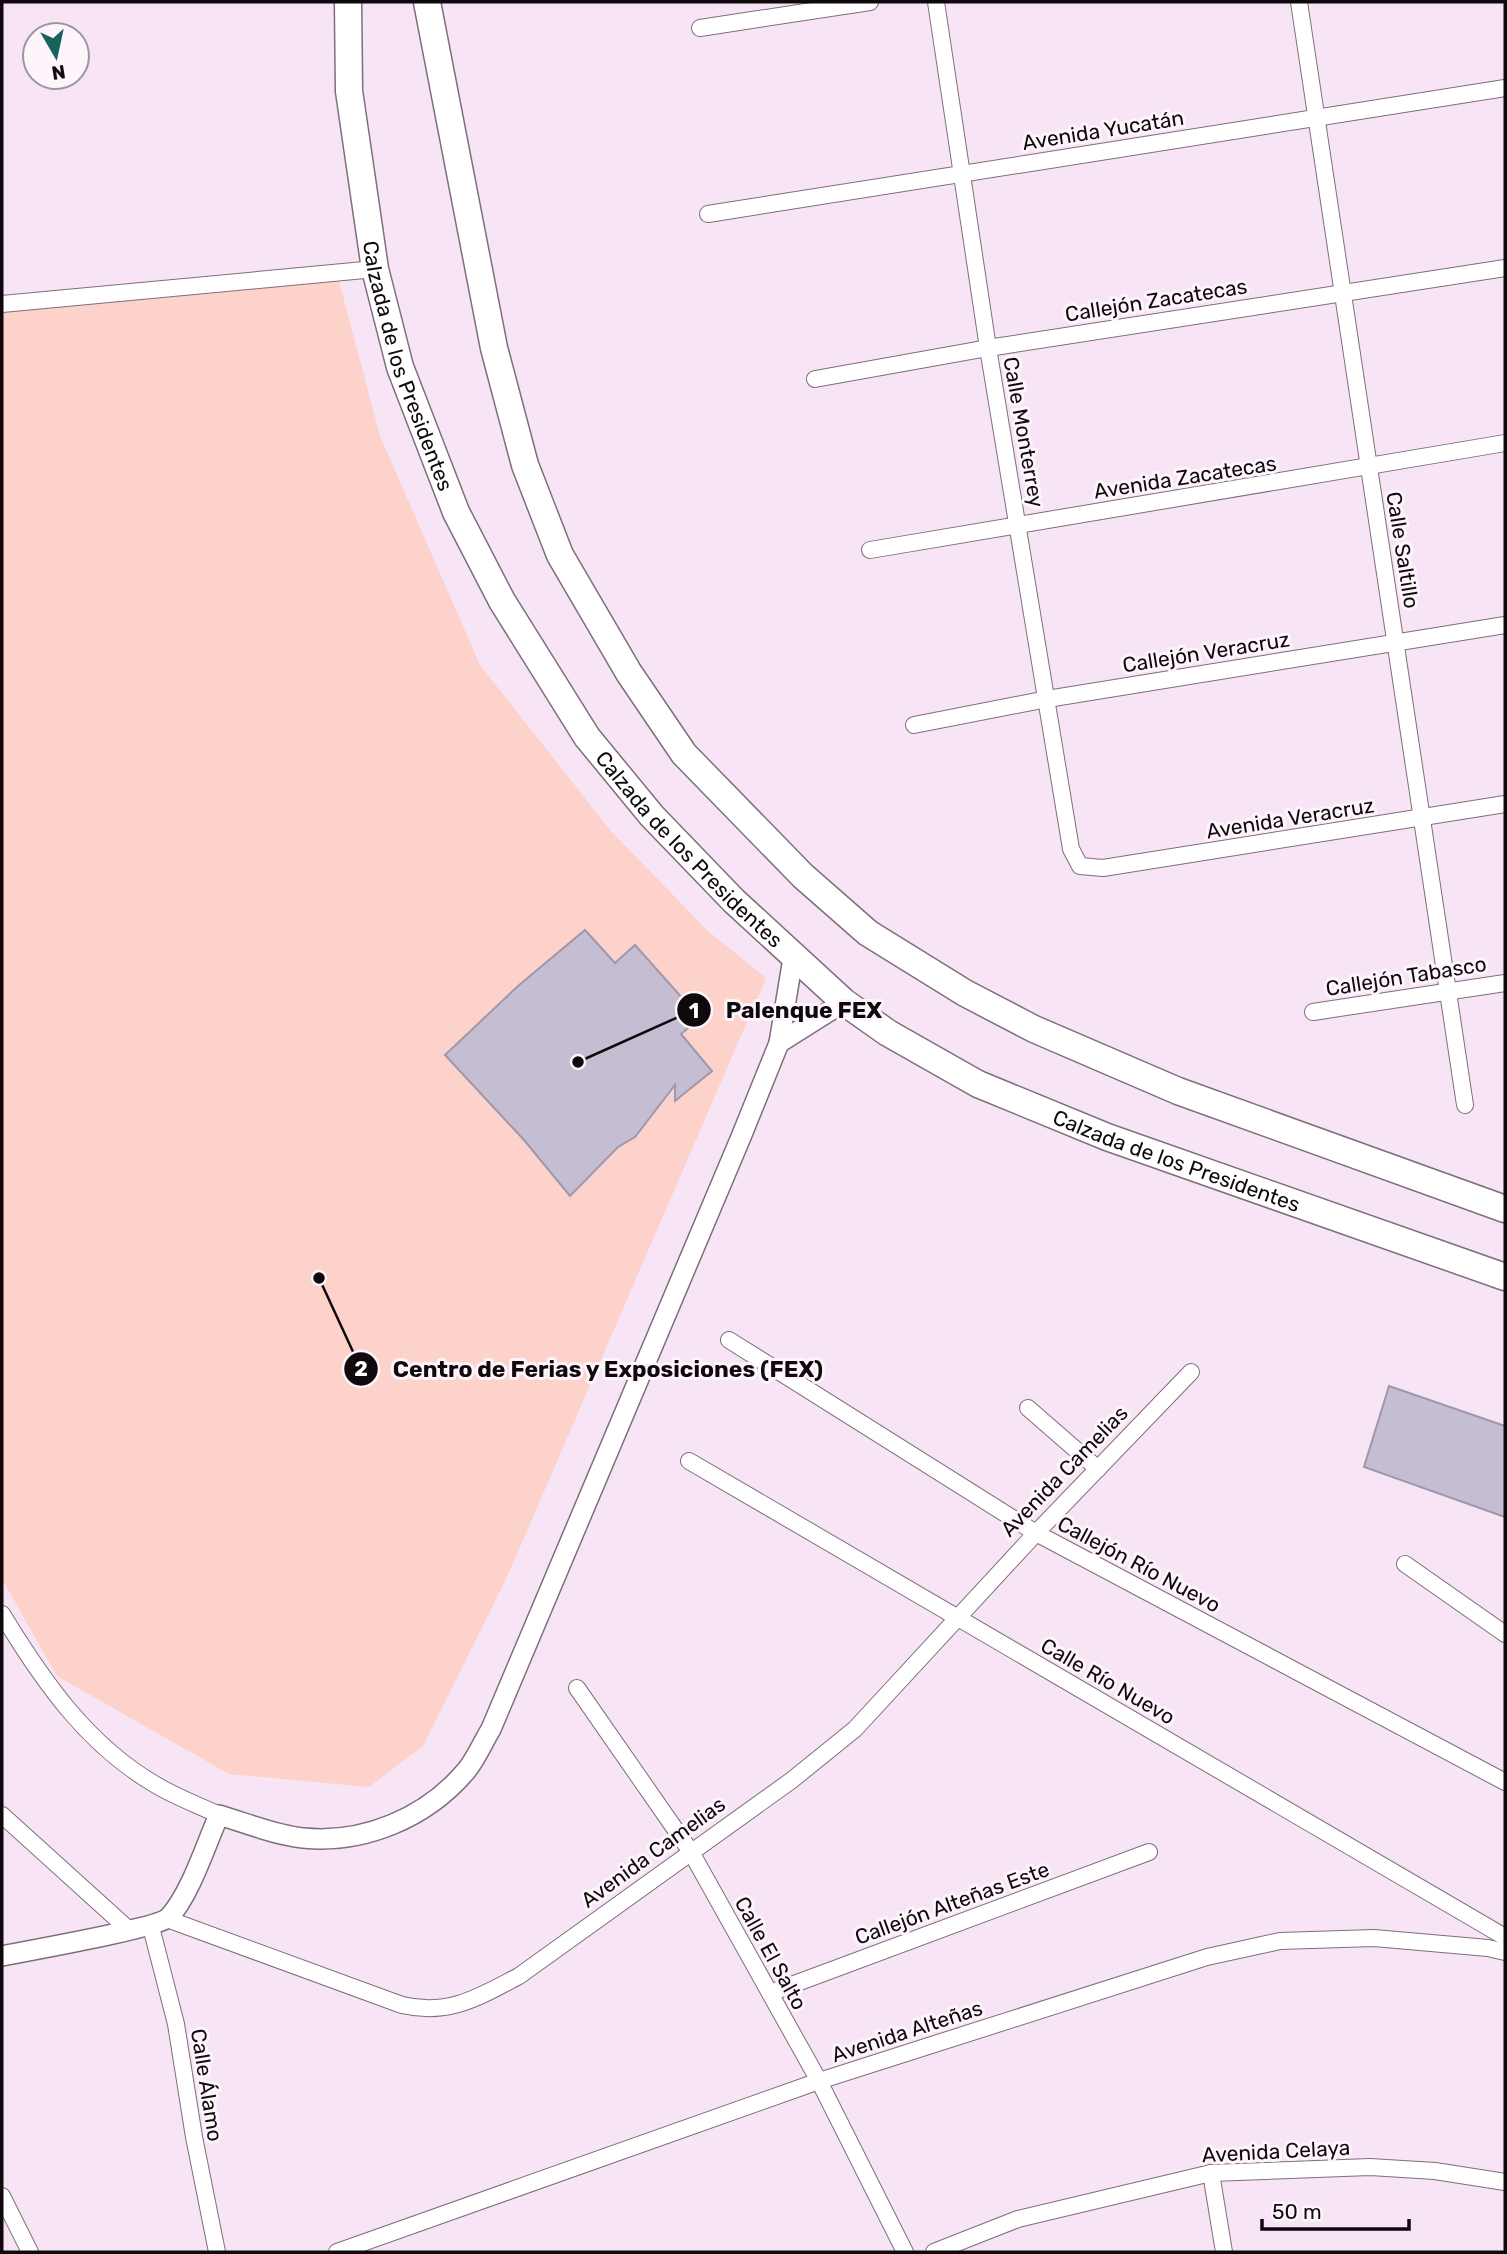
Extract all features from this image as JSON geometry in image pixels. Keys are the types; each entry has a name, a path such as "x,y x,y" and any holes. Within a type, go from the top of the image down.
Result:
{"highway":[{"name":"Calzada de los Presidentes","path":"348,2 349,91 375,269 400,367 456,512 502,601 587,737 652,816 793,958 844,1002 888,1033 978,1084 1107,1137 1505,1278"},
{"path":"427,2 494,348 525,465 560,555 629,673 684,754 803,876 868,933 965,993 1034,1029 1178,1091 1505,1209"}],"street":[{"path":"700,28 870,2"},
{"name":"Calle Monterrey","path":"936,2 988,348 1071,849 1080,866"},
{"name":"Calle Saltillo","path":"1299,2 1465,1105"},
{"name":"Avenida Yucatán","path":"708,214 1505,88"},
{"name":"Callejón Zacatecas","path":"815,379 988,348 1505,268"},
{"path":"2,304 375,269"},
{"name":"Avenida Zacatecas","path":"870,550 1505,443"},
{"name":"Callejón Veracruz","path":"914,725 1047,699 1505,625"},
{"name":"Avenida Veracruz","path":"1080,866 1103,868 1505,804"},
{"path":"2,1614 35,1669 67,1710 110,1752 155,1785 219,1815 300,1838 342,1839 385,1828 430,1804 467,1770 491,1729 546,1602 779,1043 793,958"},
{"name":"Callejón Tabasco","path":"1313,1012 1505,983"},
{"path":"779,1043 844,1002"},
{"name":"Callejón Río Nuevo","path":"729,1340 1036,1533 1505,1782"},
{"name":"Avenida Camelias","path":"2,1956 159,1923 402,2005 425,2010 449,2007 478,1997 519,1976 792,1780 855,1729 1036,1533 1191,1372"},
{"path":"1028,1408 1098,1469"},
{"name":"Calle Río Nuevo","path":"689,1461 1505,1937"},
{"path":"1405,1564 1505,1634"},
{"name":"Calle El Salto","path":"578,1688 691,1852 819,2081 905,2252"},
{"path":"2,1815 128,1929"},
{"path":"159,1923 178,1906 219,1815"},
{"name":"Callejón Alteñas Este","path":"770,1993 1149,1852"},
{"name":"Calle Álamo","path":"159,1923 194,2137 218,2252"},
{"name":"Avenida Alteñas","path":"337,2252 819,2081 1206,1957 1280,1941 1374,1938 1488,1948 1505,1952"},
{"name":"Avenida Celaya","path":"934,2252 1018,2219 1211,2173 1370,2167 1505,2182"},
{"path":"1211,2173 1224,2252"},
{"path":"2,2196 30,2252"}],"shaded area":[{"path":"336,270 380,436 480,665 610,830 708,931 766,978 507,1577 423,1746 369,1787 229,1774 57,1676 2,1579 2,304"}],"building":[{"path":"585,930 615,963 635,945 700,1018 681,1034 712,1071 675,1101 675,1085 635,1137 618,1147 570,1196 524,1140 445,1055 518,986"},
{"path":"1389,1386 1505,1426 1505,1517 1364,1467"}],"place":[{"name":"Palenque FEX","path":"578,1062"},
{"name":"Centro de Ferias y Exposiciones (FEX)","path":"319,1278"}]}
